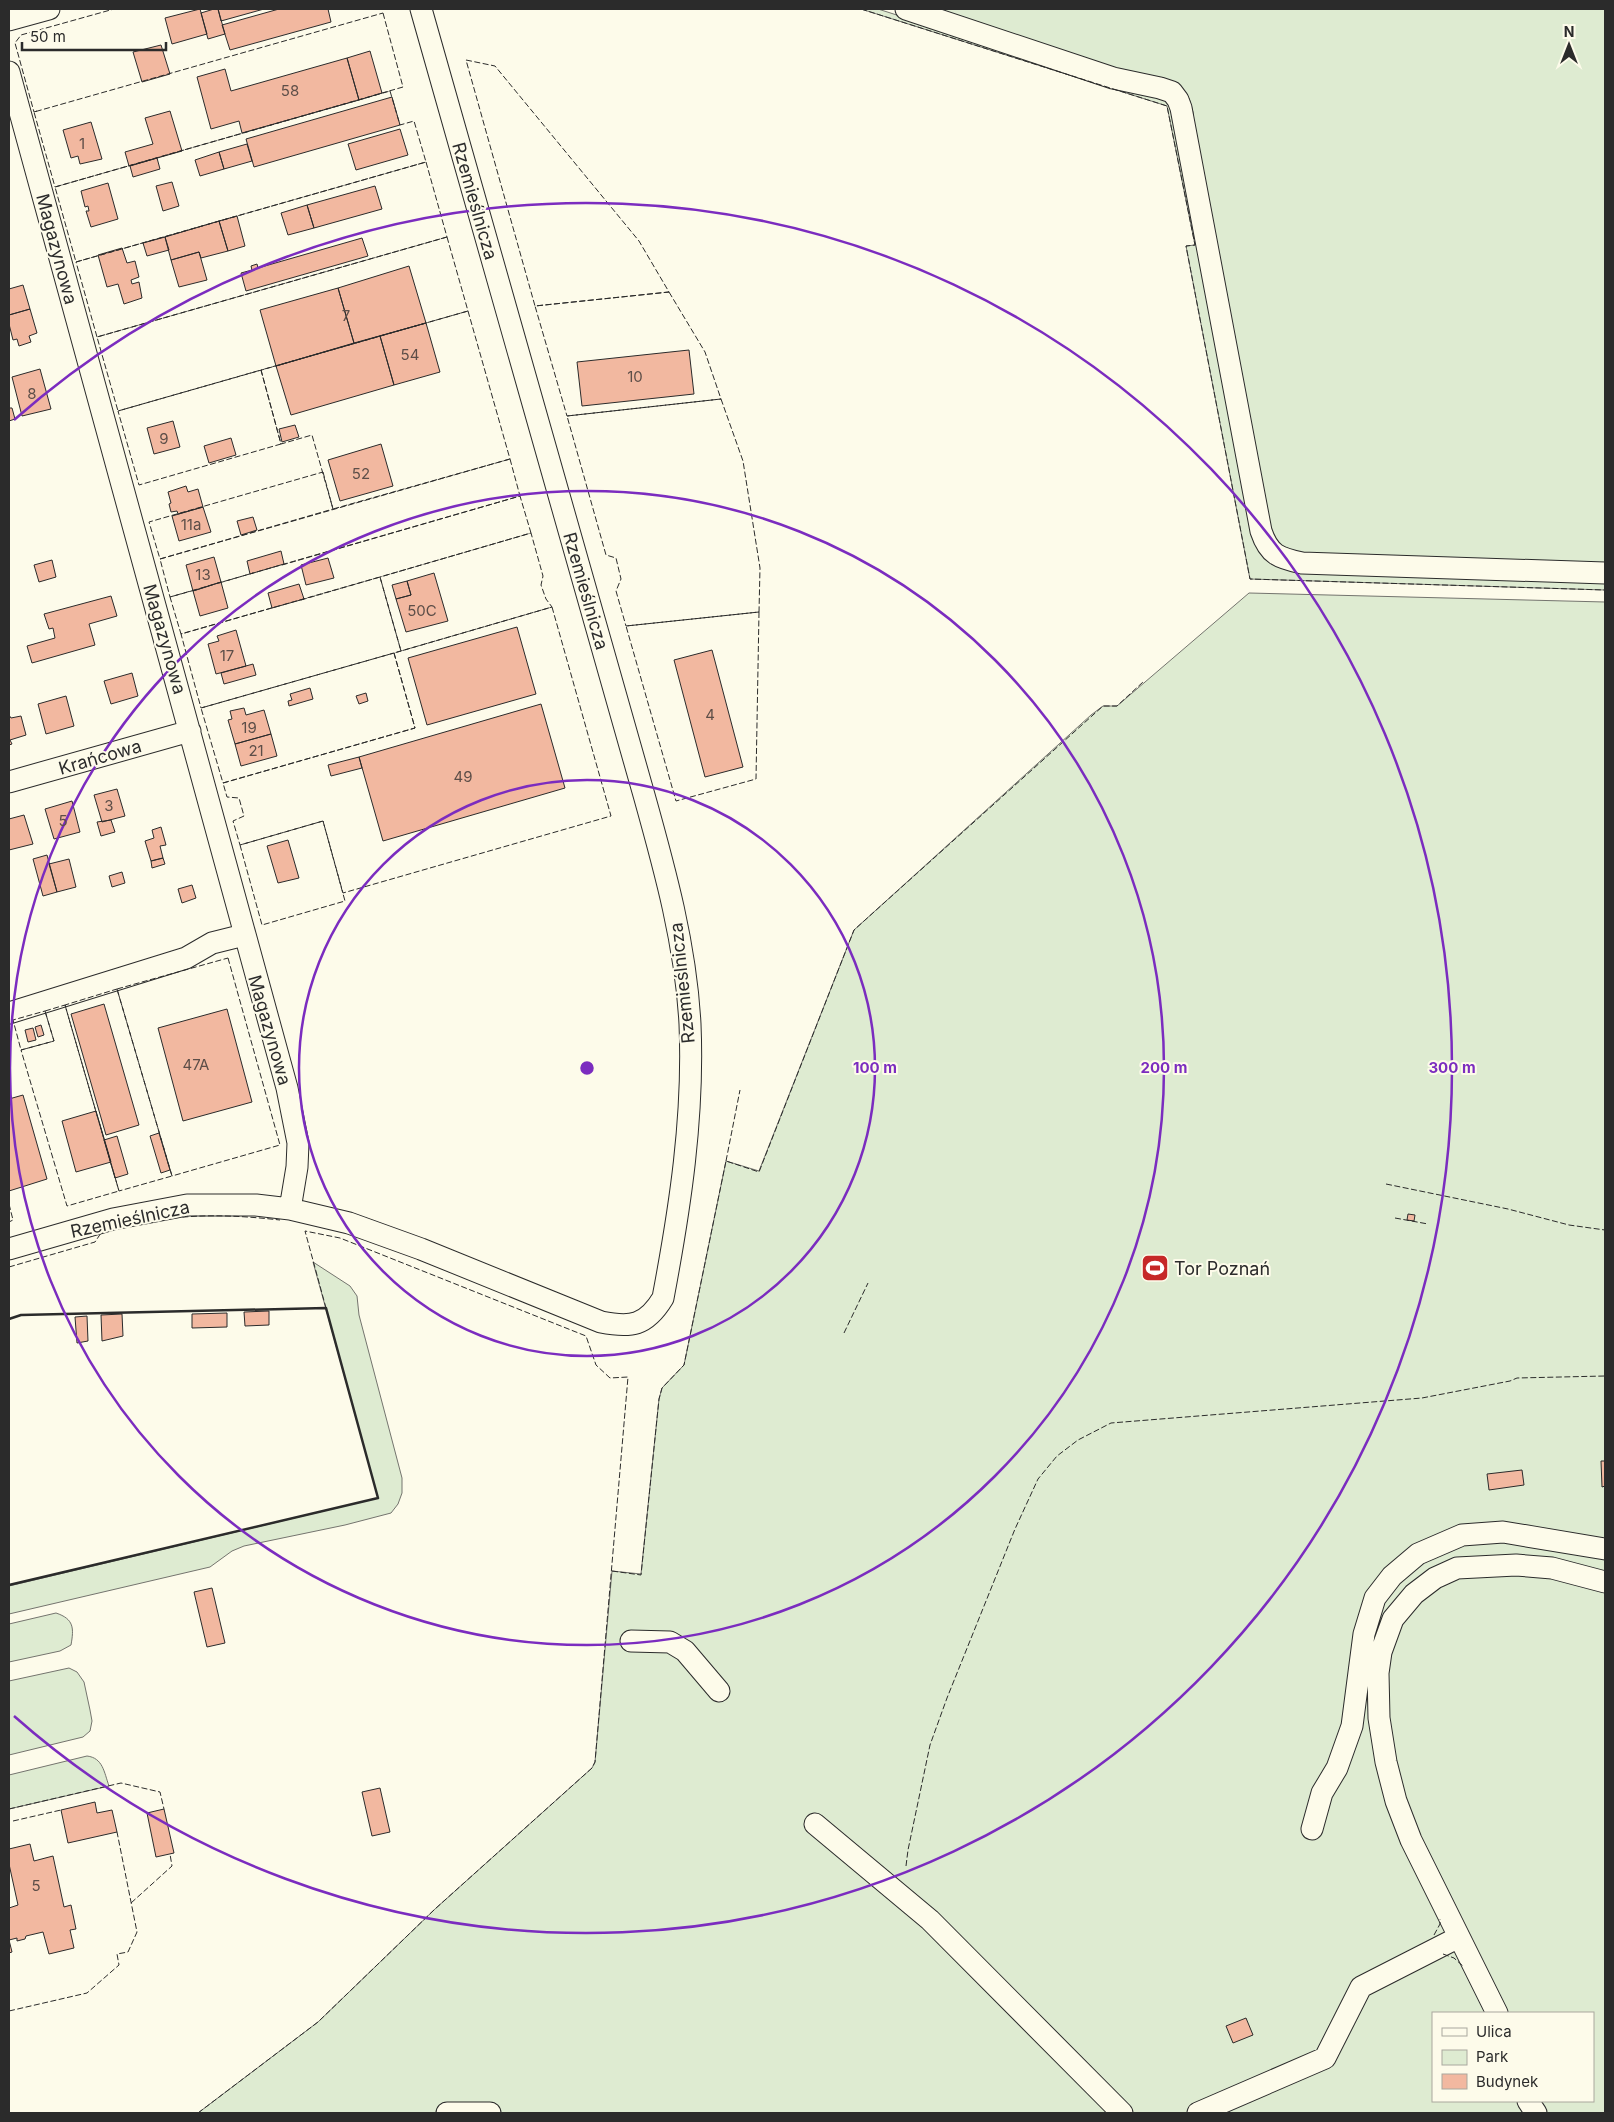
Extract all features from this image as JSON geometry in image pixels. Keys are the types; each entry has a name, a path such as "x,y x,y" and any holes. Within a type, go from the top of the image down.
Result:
{"street":[{"path":"9,20 49,9"},
{"name":"Rzemieślnicza","path":"9,1249 112,1219 187,1205 256,1205 290,1209 349,1223 420,1249 601,1322 622,1326 642,1321 654,1313 663,1298 684,1176 690,1104 690,1024 683,962 670,894 644,795 421,9"},
{"path":"906,9 1114,78 1172,92 1178,100 1261,531 1265,543 1273,553 1285,560 1302,563 1605,573"},
{"name":"Magazynowa","path":"9,72 294,1116 298,1143 290,1209"},
{"name":"Krańcowa","path":"9,782 190,731"},
{"path":"9,1013 186,958 212,943 244,935"},
{"path":"1312,1829 1322,1793 1337,1768 1352,1726 1364,1634 1375,1598 1392,1576 1418,1554 1462,1535 1504,1532 1605,1550"},
{"path":"1497,2012 1411,1840 1396,1802 1386,1762 1378,1710 1378,1673 1385,1637 1393,1619 1414,1594 1435,1578 1457,1568 1516,1565 1552,1568 1605,1582"},
{"path":"631,1641 670,1642 685,1651 719,1691"},
{"path":"816,1824 930,1920 1122,2113"},
{"path":"1198,2113 1325,2058 1361,1987 1459,1936"},
{"path":"1529,2102 1536,2113"},
{"path":"447,2113 490,2113"}],"green space":[{"path":"861,9 878,9 1109,83 1168,99 1174,108 1261,554 1605,580 1605,590 1250,579 1186,246 1195,245 1167,106"},
{"path":"918,9 1605,9 1605,567 1306,557 1272,541 1195,146 1193,112 1189,98 1112,69"},
{"name":"Tor Poznań","path":"1249,593 1605,602 1605,2113 198,2113 318,2022 435,1909 592,1768 595,1762 612,1571 641,1574 659,1399 662,1388 684,1365 726,1161 759,1171 854,930 1103,706 1117,706"},
{"path":"313,1262 350,1286 357,1296 359,1315 402,1478 402,1493 398,1504 391,1513 345,1525 244,1546 232,1551 210,1567 9,1614 9,1586 378,1498"},
{"path":"56,1613 66,1618 71,1625 71,1645 60,1651 9,1662 9,1624"},
{"path":"69,1668 77,1672 84,1682 92,1721 90,1731 83,1737 9,1755 9,1681"},
{"path":"87,1756 100,1763 109,1786 9,1809 9,1775"}],"building":[{"path":"200,9 207,34 172,44 165,18"},
{"path":"218,9 225,34 208,39 201,13"},
{"path":"218,9 264,9 221,21"},
{"path":"279,9 328,9 331,22 230,50 222,25"},
{"path":"161,45 170,74 142,82 133,52"},
{"path":"370,51 382,93 359,100 347,58"},
{"path":"347,58 359,100 242,133 239,121 211,129 197,77 225,69 231,91"},
{"path":"392,97 400,125 254,167 246,139"},
{"path":"170,111 182,151 129,166 125,152 153,144 145,118"},
{"path":"91,122 102,159 80,164 78,156 71,158 63,130"},
{"path":"400,129 408,155 356,170 348,144"},
{"path":"247,144 252,161 224,169 219,152"},
{"path":"219,152 224,169 200,176 195,160"},
{"path":"157,158 160,169 133,177 130,166"},
{"path":"172,182 179,206 163,211 156,186"},
{"path":"108,183 118,219 91,227 86,211 89,211 88,206 85,207 81,191"},
{"path":"375,186 382,209 314,228 307,205"},
{"path":"307,205 314,228 288,235 281,213"},
{"path":"237,216 245,246 228,251 219,221"},
{"path":"219,221 228,251 201,258 199,252 171,260 165,237"},
{"path":"165,237 169,250 147,256 143,243"},
{"path":"362,238 368,256 246,291 241,273 252,270 251,266 257,264 258,268"},
{"path":"122,248 127,263 135,261 139,277 131,280 132,284 139,282 142,298 124,304 118,284 107,287 98,255"},
{"path":"199,252 207,280 179,287 171,260"},
{"path":"409,266 426,323 354,343 338,288"},
{"path":"23,285 30,309 9,315 9,289"},
{"path":"338,288 354,343 276,366 260,310"},
{"path":"30,309 37,333 29,336 31,342 19,346 17,339 13,340 9,315"},
{"path":"426,323 440,372 394,385 380,336"},
{"path":"380,336 394,385 291,415 276,366"},
{"path":"689,350 694,394 582,406 577,362"},
{"path":"40,369 51,409 22,416 12,377"},
{"path":"9,408 12,408 15,419 9,421"},
{"path":"173,421 180,447 154,454 147,428"},
{"path":"295,425 299,437 282,442 279,429"},
{"path":"231,438 236,455 209,463 204,446"},
{"path":"381,444 393,486 340,501 328,460"},
{"path":"186,486 188,492 198,489 203,507 178,514 177,511 171,512 168,492"},
{"path":"203,507 211,532 179,541 172,516"},
{"path":"253,517 257,530 241,535 237,521"},
{"path":"281,551 284,564 250,574 247,561"},
{"path":"214,557 221,582 193,591 186,565"},
{"path":"328,558 334,578 306,585 301,565"},
{"path":"52,560 56,577 39,582 34,565"},
{"path":"434,573 448,621 406,632 396,599 411,595 407,581"},
{"path":"407,581 411,595 396,599 392,585"},
{"path":"221,582 228,608 200,616 193,591"},
{"path":"299,584 304,599 272,608 268,593"},
{"path":"111,596 117,616 89,624 95,645 32,663 27,646 55,638 53,628 49,629 44,614"},
{"path":"517,627 536,694 427,725 408,658"},
{"path":"236,630 246,666 216,674 208,644 219,641 217,636"},
{"path":"712,650 743,767 705,777 674,660"},
{"path":"253,664 256,675 224,684 221,673"},
{"path":"132,673 138,696 111,704 104,681"},
{"path":"310,688 313,699 289,706 288,701 292,700 290,694"},
{"path":"366,693 368,701 359,704 356,696"},
{"path":"66,696 74,726 46,734 38,704"},
{"path":"541,704 565,788 383,841 359,757"},
{"path":"244,708 246,715 264,710 271,734 235,744 228,720 232,719 230,711"},
{"path":"9,715 11,718 21,716 26,735 10,740 12,744 9,745"},
{"path":"271,734 277,756 241,766 235,744"},
{"path":"359,757 362,768 331,776 328,765"},
{"path":"117,789 125,816 102,822 94,795"},
{"path":"72,801 80,832 54,839 45,809"},
{"path":"24,815 33,844 9,850 9,819"},
{"path":"111,820 115,832 101,836 97,822"},
{"path":"161,827 166,845 160,846 163,858 151,861 145,841 154,838 152,830"},
{"path":"288,840 299,878 278,883 267,846"},
{"path":"47,855 57,892 43,896 33,859"},
{"path":"163,858 165,864 152,868 151,861"},
{"path":"69,859 76,887 57,892 49,864"},
{"path":"122,872 125,883 112,887 109,876"},
{"path":"192,885 196,898 182,903 178,889"},
{"path":"104,1004 139,1125 106,1135 71,1014"},
{"path":"227,1009 252,1102 183,1121 158,1028"},
{"path":"41,1025 44,1035 38,1037 35,1027"},
{"path":"33,1028 36,1040 28,1042 25,1030"},
{"path":"23,1095 47,1179 9,1191 9,1099"},
{"path":"96,1111 111,1162 76,1172 62,1121"},
{"path":"159,1133 170,1170 161,1173 150,1136"},
{"path":"117,1136 128,1174 115,1178 104,1140"},
{"path":"1408,1214 1415,1215 1414,1221 1407,1220"},
{"path":"269,1311 269,1325 245,1326 244,1312"},
{"path":"227,1313 227,1327 192,1328 192,1314"},
{"path":"122,1314 123,1336 102,1341 101,1315"},
{"path":"87,1316 88,1341 77,1343 75,1317"},
{"path":"1601,1461 1605,1461 1605,1486 1602,1487"},
{"path":"1522,1470 1524,1485 1489,1490 1487,1474"},
{"path":"212,1588 225,1643 207,1647 194,1592"},
{"path":"380,1788 390,1832 372,1836 362,1792"},
{"path":"95,1802 97,1813 112,1810 117,1832 68,1843 61,1810"},
{"path":"164,1809 174,1853 156,1857 147,1813"},
{"path":"30,1844 34,1861 53,1856 64,1907 71,1905 76,1929 70,1930 74,1948 49,1954 43,1932 26,1936 25,1939 17,1941 17,1938 9,1940 9,1908 18,1905 9,1864 9,1849"},
{"path":"9,1940 12,1952 9,1953"},
{"path":"1246,2018 1253,2035 1233,2043 1226,2026"}],"fence":[{"path":"37,111 34,112 15,43 21,35 114,9"},
{"path":"861,9 1167,106 1195,245 1186,246 1250,579 1605,590"},
{"path":"383,13 403,87 55,187 34,112 383,13"},
{"path":"466,60 495,66 639,241 669,292 535,306 466,60"},
{"path":"390,91 400,125 414,121 426,162 76,262 55,187 390,91"},
{"path":"426,162 447,237 97,337 76,262 426,162"},
{"path":"447,237 468,311 118,411 97,337 447,237"},
{"path":"669,292 705,352 721,399 567,416 535,306 669,292"},
{"path":"468,311 510,459 333,509 312,435 281,444 261,370 468,311"},
{"path":"261,370 281,444 139,485 118,411 261,370"},
{"path":"721,399 743,461 760,568 759,612 626,626 616,591 621,579 616,558 606,555 567,416 721,399"},
{"path":"510,459 520,496 170,597 160,559 510,459"},
{"path":"323,472 333,509 160,559 149,522 323,472"},
{"path":"282,565 520,496 531,533 380,577"},
{"path":"301,600 531,533 543,576 541,585 546,599 552,607 401,651 380,577"},
{"path":"219,583 253,573"},
{"path":"380,577 401,651 201,708 181,634 380,577"},
{"path":"195,590 170,597 181,634 275,607"},
{"path":"552,607 611,816 343,893 323,821 240,845 233,821 244,816 239,798 227,797 223,783 415,728 394,653 552,607"},
{"path":"759,612 756,779 676,801 626,626 759,612"},
{"path":"394,653 415,728 223,783 201,708 394,653"},
{"path":"612,1571 641,1575 659,1399 662,1388 684,1365 726,1161 759,1172 854,930 1103,706 1117,706 1143,682"},
{"path":"323,821 345,901 262,925 240,845 323,821"},
{"path":"228,958 280,1145 172,1176 117,989 228,958"},
{"path":"117,989 172,1176 119,1191 65,1005 117,989"},
{"path":"65,1005 119,1191 67,1206 21,1050 54,1041 45,1011 65,1005"},
{"path":"45,1011 54,1041 21,1050 13,1020 45,1011"},
{"path":"726,1161 740,1090"},
{"path":"1386,1184 1508,1209 1569,1225 1605,1230"},
{"path":"9,1204 13,1220 9,1222"},
{"path":"174,1218 227,1216 280,1220"},
{"path":"1395,1218 1428,1224"},
{"path":"198,2113 318,2022 435,1909 592,1768 595,1762 628,1377 610,1378 596,1365 586,1336 340,1238 305,1231 326,1308"},
{"path":"9,1267 95,1242 101,1233 104,1232"},
{"path":"844,1333 868,1283"},
{"path":"906,1866 930,1745 1015,1529 1038,1479 1057,1456 1078,1440 1111,1423 1422,1398 1517,1378 1605,1376"},
{"path":"9,1809 121,1783 160,1792 164,1809"},
{"path":"13,1821 61,1810"},
{"path":"9,2011 87,1993 119,1965 117,1954 128,1952 137,1932 117,1832"},
{"path":"131,1903 172,1866 170,1854"},
{"path":"1434,1935 1440,1924 1440,1919"},
{"path":"1443,1954 1454,1958 1464,1967"}],"wall":[{"path":"9,1319 21,1315 326,1308 378,1498 9,1585"}],"place":[{"name":"Tor Poznań","path":"1155,1268"}]}
